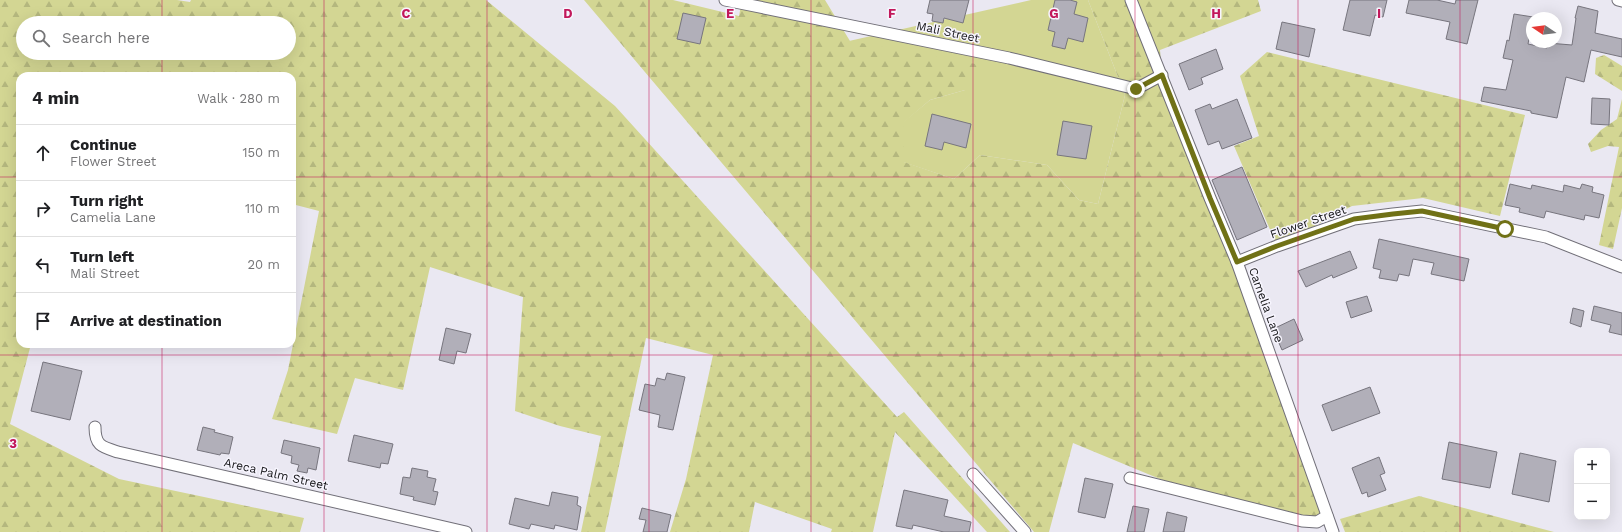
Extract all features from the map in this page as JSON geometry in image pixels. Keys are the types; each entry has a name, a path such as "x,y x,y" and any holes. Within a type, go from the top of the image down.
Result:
{"street":[{"name":"Mali Street","path":"725,0 1009,58 1136,89 1162,75"},
{"name":"Camelia Lane","path":"1131,0 1237,262 1333,532"},
{"path":"1618,0 1622,1"},
{"name":"Flower Street","path":"1237,262 1277,246 1354,219 1422,211 1546,238 1622,267"},
{"name":"Areca Palm Street","path":"95,427 96,439 100,445 118,452 466,532"},
{"path":"973,474 1025,532"},
{"path":"1130,478 1302,521 1317,522 1327,516"}],"green space":[{"path":"0,0 177,0 190,2 191,0 486,0 615,106 897,417 904,412 1010,532 987,532 895,432 873,532 831,532 832,529 755,502 749,532 670,532 686,479 713,355 646,338 605,532 581,532 601,436 560,426 515,411 523,297 430,267 403,390 355,378 337,434 272,419 288,370 292,348 296,348 296,329 319,211 296,205 296,72 16,72 16,348 30,348 10,424 119,479 304,518 300,532 0,532"},
{"path":"584,0 673,0 739,16 742,0 825,0 850,41 981,65 965,90 930,100 903,123 904,162 954,179 980,155 1047,165 1079,200 1098,204 1125,95 1088,0 1258,0 1261,11 1160,50 1162,75 1327,516 1313,522 1201,496 1073,443 1049,532 1034,532"},
{"path":"1031,0 1088,0 1125,95 1098,204 1079,200 1047,165 980,155 954,179 903,162 902,123 930,100 965,90 849,41"},
{"path":"1267,52 1525,115 1500,216 1423,198 1352,206 1277,246 1234,146 1259,136 1240,76"},
{"path":"1604,55 1622,66 1622,91 1595,74 1596,58"},
{"path":"1622,99 1622,208 1613,249 1599,245 1619,147 1608,146 1591,152 1588,144 1601,130 1617,119"},
{"path":"1419,496 1554,532 1345,532 1340,519"}],"building":[{"path":"930,0 969,0 963,23 944,18 943,23 932,21 933,14 927,13"},
{"path":"1055,0 1070,0 1077,2 1074,14 1088,18 1083,42 1068,38 1065,49 1052,46 1055,32 1048,30"},
{"path":"1350,0 1387,0 1383,17 1375,15 1370,36 1343,30"},
{"path":"1409,0 1437,0 1455,4 1456,0 1478,0 1467,44 1446,39 1450,22 1406,13"},
{"path":"1578,6 1598,11 1595,33 1622,39 1622,57 1591,50 1584,82 1566,77 1557,118 1481,101 1484,87 1506,90 1513,60 1503,58 1507,40 1509,41 1514,14 1526,16 1526,48 1562,48 1562,44 1572,45"},
{"path":"683,13 706,18 700,44 677,39"},
{"path":"1282,22 1315,29 1309,57 1276,49"},
{"path":"1216,49 1223,69 1201,78 1203,84 1189,90 1179,64"},
{"path":"1592,98 1610,99 1609,125 1591,124"},
{"path":"1237,99 1252,138 1222,149 1219,141 1208,145 1195,110 1210,104 1212,109"},
{"path":"932,114 971,124 966,148 944,142 942,150 925,146"},
{"path":"1063,121 1092,126 1086,159 1057,155"},
{"path":"1242,167 1267,227 1237,240 1212,180"},
{"path":"1510,184 1531,189 1532,185 1563,192 1564,185 1580,189 1582,184 1593,187 1592,192 1604,195 1599,218 1585,215 1584,220 1546,211 1544,218 1519,212 1520,208 1505,205"},
{"path":"1379,239 1469,259 1464,281 1431,274 1434,263 1413,259 1409,276 1399,274 1397,281 1379,278 1381,270 1373,268"},
{"path":"1350,251 1357,268 1333,278 1332,275 1306,287 1298,271"},
{"path":"1367,296 1372,311 1351,318 1346,302"},
{"path":"1594,306 1622,313 1622,335 1609,332 1611,325 1591,320"},
{"path":"1573,308 1584,311 1581,327 1570,323"},
{"path":"1294,319 1303,340 1282,350 1273,329"},
{"path":"446,328 471,334 466,353 457,351 454,364 439,360"},
{"path":"43,362 82,371 70,420 31,411"},
{"path":"667,373 685,377 673,430 658,427 660,415 639,410 645,384 655,386 657,378 665,380"},
{"path":"1370,387 1380,413 1332,431 1322,405"},
{"path":"203,427 215,430 214,432 233,437 229,454 221,453 220,455 197,450"},
{"path":"354,435 393,444 388,464 381,463 380,468 348,461"},
{"path":"284,440 320,448 316,470 308,468 307,473 297,471 299,465 291,463 292,456 281,453"},
{"path":"1449,442 1497,452 1490,488 1442,479"},
{"path":"1520,453 1556,461 1549,502 1512,494"},
{"path":"1379,457 1385,473 1380,475 1386,490 1368,497 1367,492 1362,494 1352,468"},
{"path":"412,468 428,471 427,477 436,479 433,491 438,492 435,505 413,500 414,497 400,494 403,477 410,478"},
{"path":"1085,478 1113,484 1105,518 1078,512"},
{"path":"904,490 948,500 944,516 971,522 969,532 944,532 913,525 912,529 896,526"},
{"path":"552,492 578,497 577,505 581,507 577,530 555,525 554,529 531,524 529,529 509,524 515,498 549,506"},
{"path":"1133,506 1149,509 1144,532 1127,532"},
{"path":"642,508 671,515 667,532 643,532 646,520 639,519"},
{"path":"1167,512 1187,517 1184,532 1163,532"}],"route":[{"path":"1136,89 1162,75 1210,198 1237,262 1277,246 1354,219 1393,214 1422,211 1505,229"}]}
